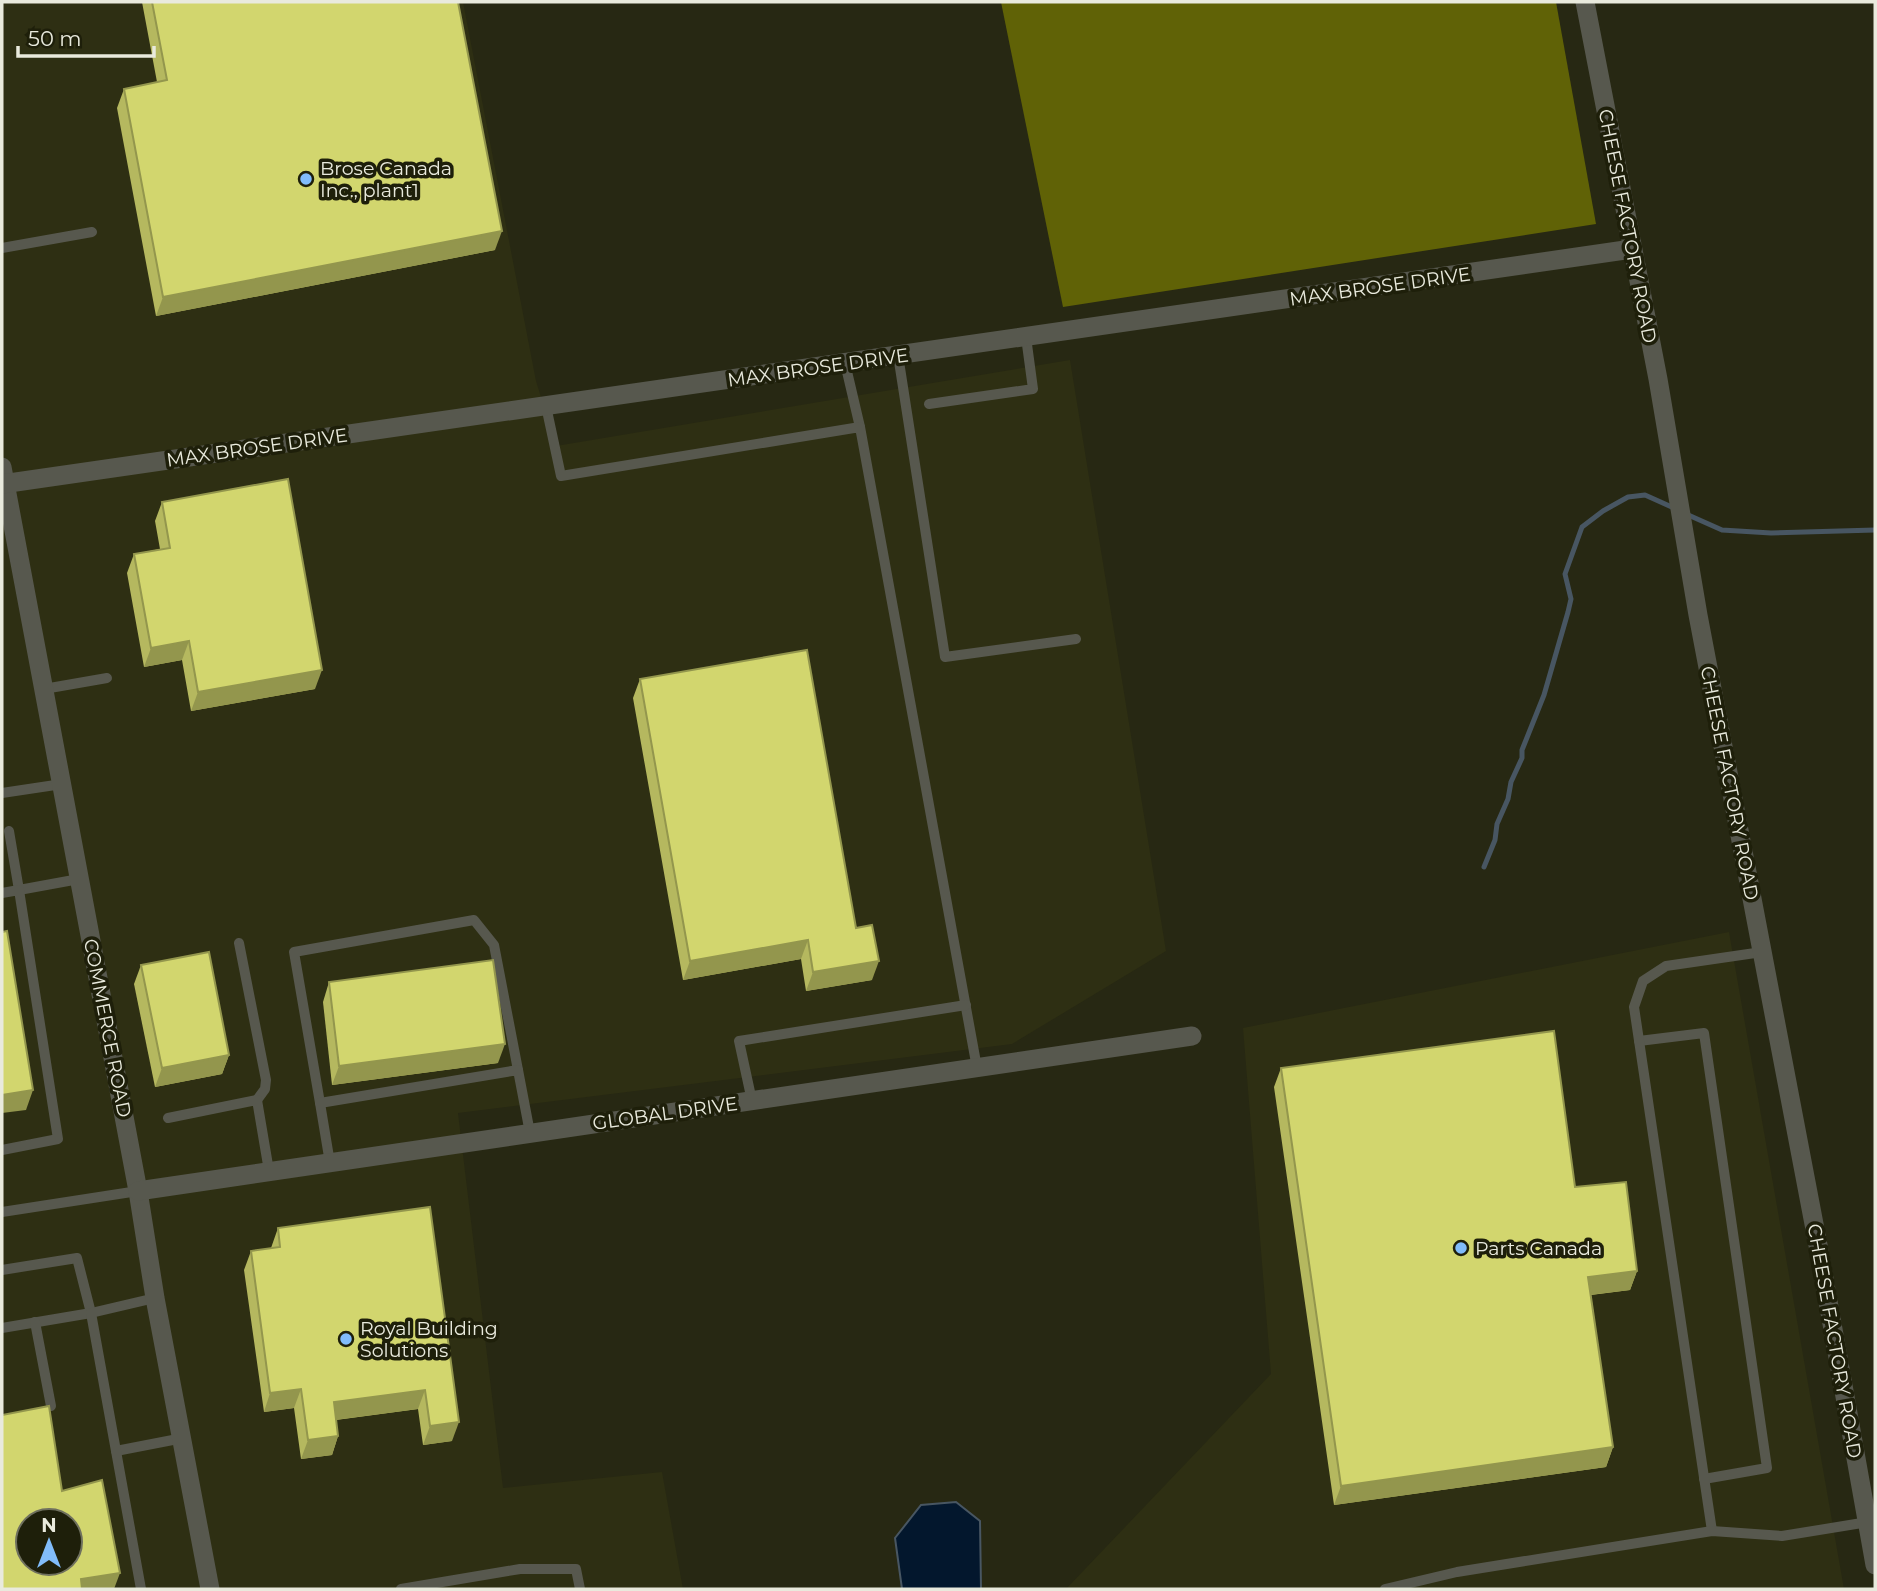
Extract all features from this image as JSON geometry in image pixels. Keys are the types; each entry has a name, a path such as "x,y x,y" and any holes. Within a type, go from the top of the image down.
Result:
{"street":[{"name":"CHEESE FACTORY ROAD","path":"1585,2 1658,379 1698,615 1875,1565"},
{"name":"MAX BROSE DRIVE","path":"3,478 546,406 1632,249"},
{"name":"COMMERCE ROAD","path":"3,478 138,1191 155,1298 210,1589"},
{"name":"GLOBAL DRIVE","path":"138,1191 1192,1036"}],"lane":[{"path":"2,248 92,232"},
{"path":"929,404 1033,389 1026,337"},
{"path":"898,355 945,657 1076,639"},
{"path":"845,363 860,427 977,1068"},
{"path":"546,406 561,476 860,427"},
{"path":"44,689 107,678"},
{"path":"2,793 62,784"},
{"path":"2,1150 58,1139 9,831"},
{"path":"2,893 79,879"},
{"path":"330,1163 294,952 474,920 494,945 530,1133"},
{"path":"168,1118 257,1100 265,1089 266,1080 239,943"},
{"path":"1712,1531 1634,1007 1643,981 1667,966 1762,952"},
{"path":"752,1101 739,1041 966,1005"},
{"path":"1639,1041 1704,1033 1767,1468 1704,1479"},
{"path":"320,1103 517,1070"},
{"path":"257,1100 269,1171"},
{"path":"2,1212 138,1191"},
{"path":"2,1270 77,1258 91,1313 141,1589"},
{"path":"2,1328 91,1313 155,1298"},
{"path":"35,1322 51,1406"},
{"path":"116,1451 183,1438"},
{"path":"1385,1589 1457,1572 1712,1531 1782,1536 1868,1522"},
{"path":"401,1589 520,1569 576,1569 580,1589"}],"shaded area":[{"path":"2,2 463,2 536,381 556,446 1070,360 1166,951 1012,1044 458,1113 503,1488 662,1472 683,1589 2,1589"},
{"path":"1001,2 1556,2 1596,224 1063,307"},
{"path":"1729,932 1844,1589 1066,1589 1271,1374 1243,1028"}],"water":[{"path":"956,1502 980,1521 981,1589 902,1589 895,1538 921,1505"}],"building":[{"name":"Brose Canada Inc., plant1","path":"152,2 458,2 502,231 163,297 124,89 167,80"},
{"path":"288,479 322,670 198,692 189,641 151,648 134,554 170,548 162,502"},
{"path":"807,650 856,928 872,925 879,961 813,972 808,940 690,961 640,679"},
{"path":"7,931 33,1090 2,1095 2,932"},
{"path":"209,952 229,1055 162,1068 141,965"},
{"path":"493,960 505,1044 339,1066 329,982"},
{"name":"Parts Canada","path":"1554,1031 1575,1187 1626,1182 1637,1271 1588,1277 1613,1447 1341,1486 1281,1068"},
{"name":"Royal Building Solutions","path":"430,1207 459,1422 430,1426 425,1390 334,1402 338,1436 308,1440 301,1389 270,1393 251,1251 280,1247 278,1228"},
{"path":"49,1406 62,1491 102,1480 120,1573 81,1579 82,1589 2,1589 2,1415"}],"waterway":[{"path":"1484,867 1495,840 1497,824 1508,799 1511,782 1522,758 1522,750 1544,695 1568,612 1571,599 1565,574 1582,527 1628,497 1645,495 1674,508"},
{"path":"1686,514 1722,530 1771,533 1875,530"}],"place":[{"name":"Brose Canada Inc., plant1","path":"306,179"},
{"name":"Parts Canada","path":"1461,1248"},
{"name":"Royal Building Solutions","path":"346,1339"}]}
